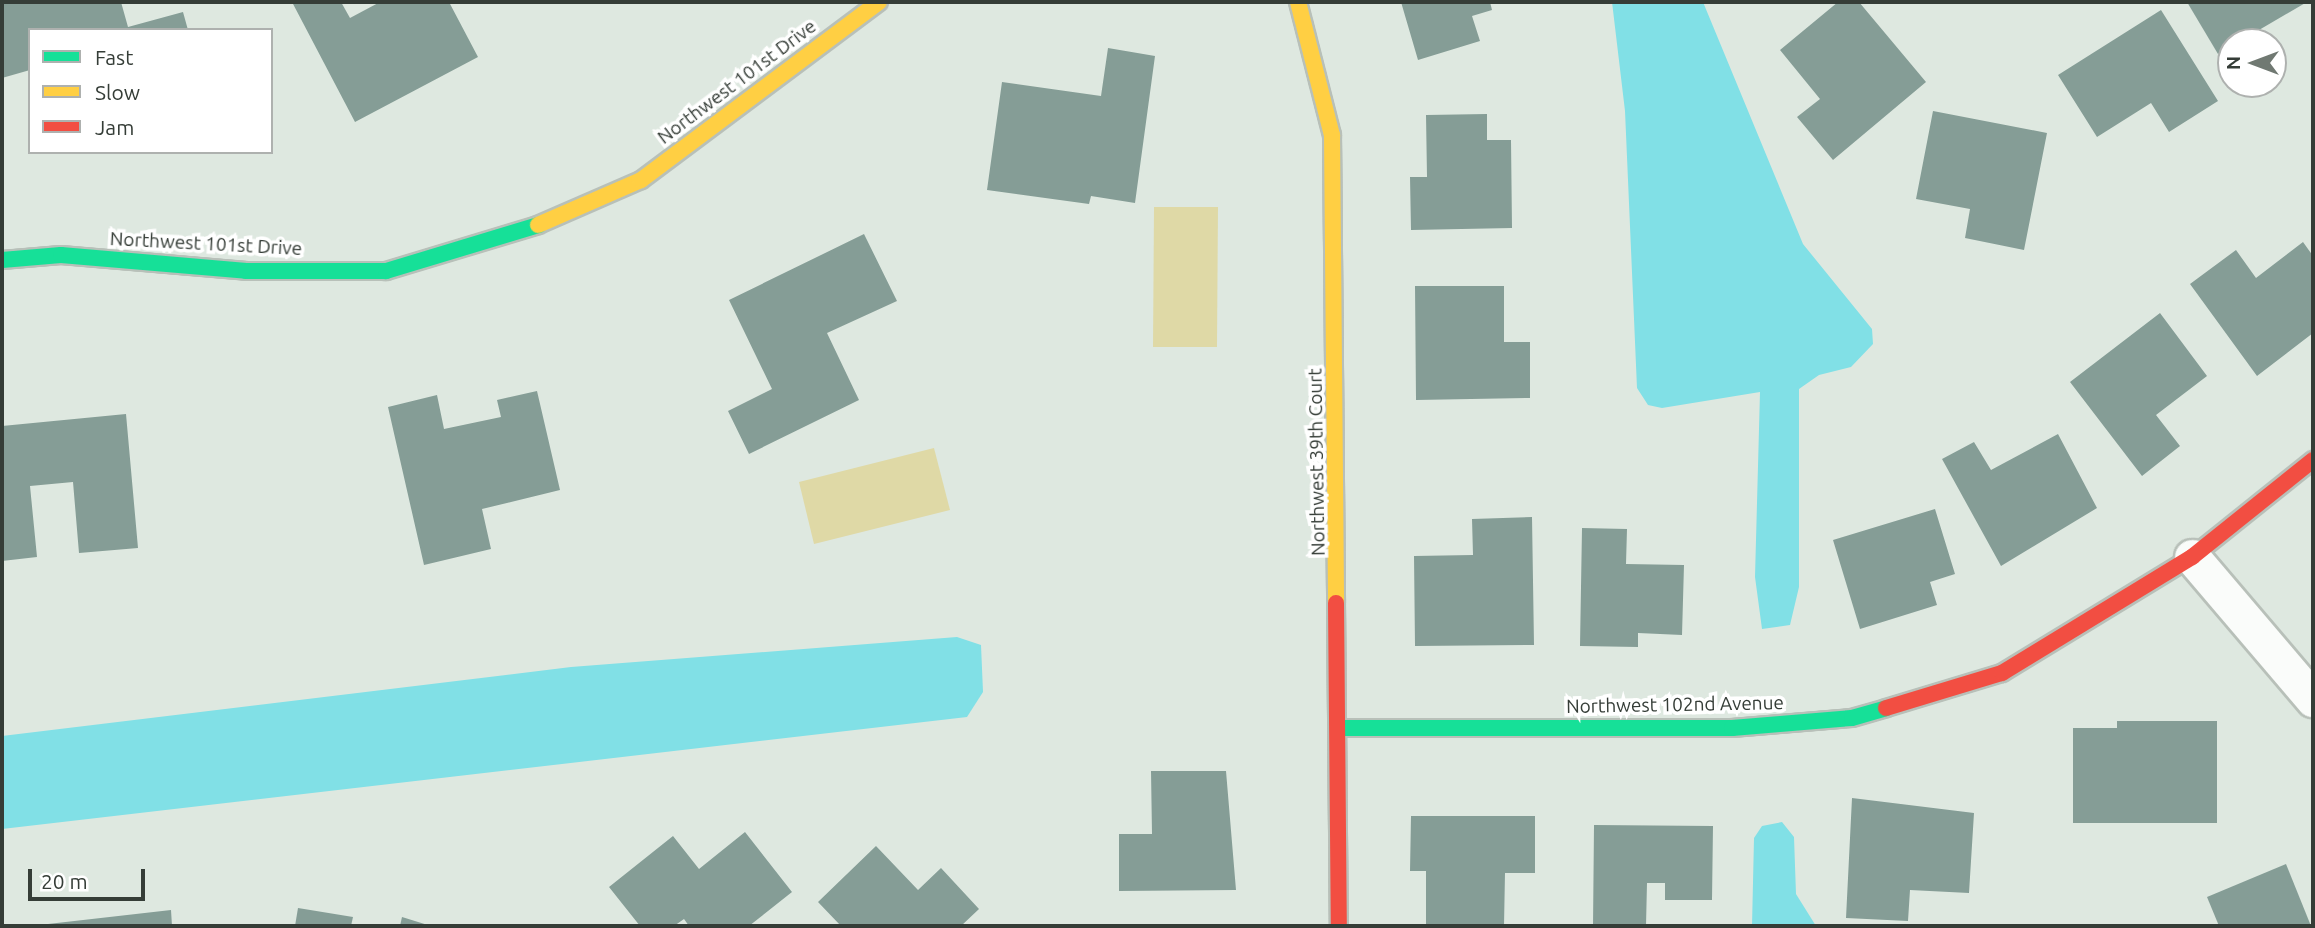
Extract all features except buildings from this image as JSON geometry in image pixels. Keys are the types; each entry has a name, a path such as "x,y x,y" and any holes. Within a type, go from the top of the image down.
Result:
{"street":[{"name":"Northwest 101st Drive","path":"2,260 61,255 246,271 386,271 526,230 641,180 879,2"},
{"name":"Northwest 39th Court","path":"1298,2 1332,135 1342,728 1339,926"},
{"name":"Northwest 102nd Avenue","path":"1342,728 1732,728 1852,718 2002,673 2192,557 2313,460"},
{"path":"2192,557 2313,699"}],"shaded area":[{"path":"1154,207 1218,207 1217,347 1153,347"},
{"path":"934,448 950,510 814,544 799,482"}],"water":[{"path":"1612,2 1703,2 1803,244 1872,329 1873,344 1851,367 1819,375 1799,389 1799,587 1790,625 1762,629 1755,577 1760,392 1662,408 1648,405 1637,388 1625,111"},
{"path":"957,637 981,645 983,692 967,717 2,829 2,736 571,667"},
{"path":"1782,822 1794,837 1796,894 1816,926 1752,926 1754,838 1762,826"}],"traffic: fast":[{"path":"2,260 61,255 246,271 386,271 538,225"},
{"path":"1342,728 1732,728 1852,718 1886,708"}],"traffic: slow":[{"path":"538,225 641,180 879,2"},
{"path":"1298,2 1332,135 1336,603"}],"traffic: jam":[{"path":"1886,708 2002,673 2192,557 2313,460"},
{"path":"1336,603 1339,926"}]}
